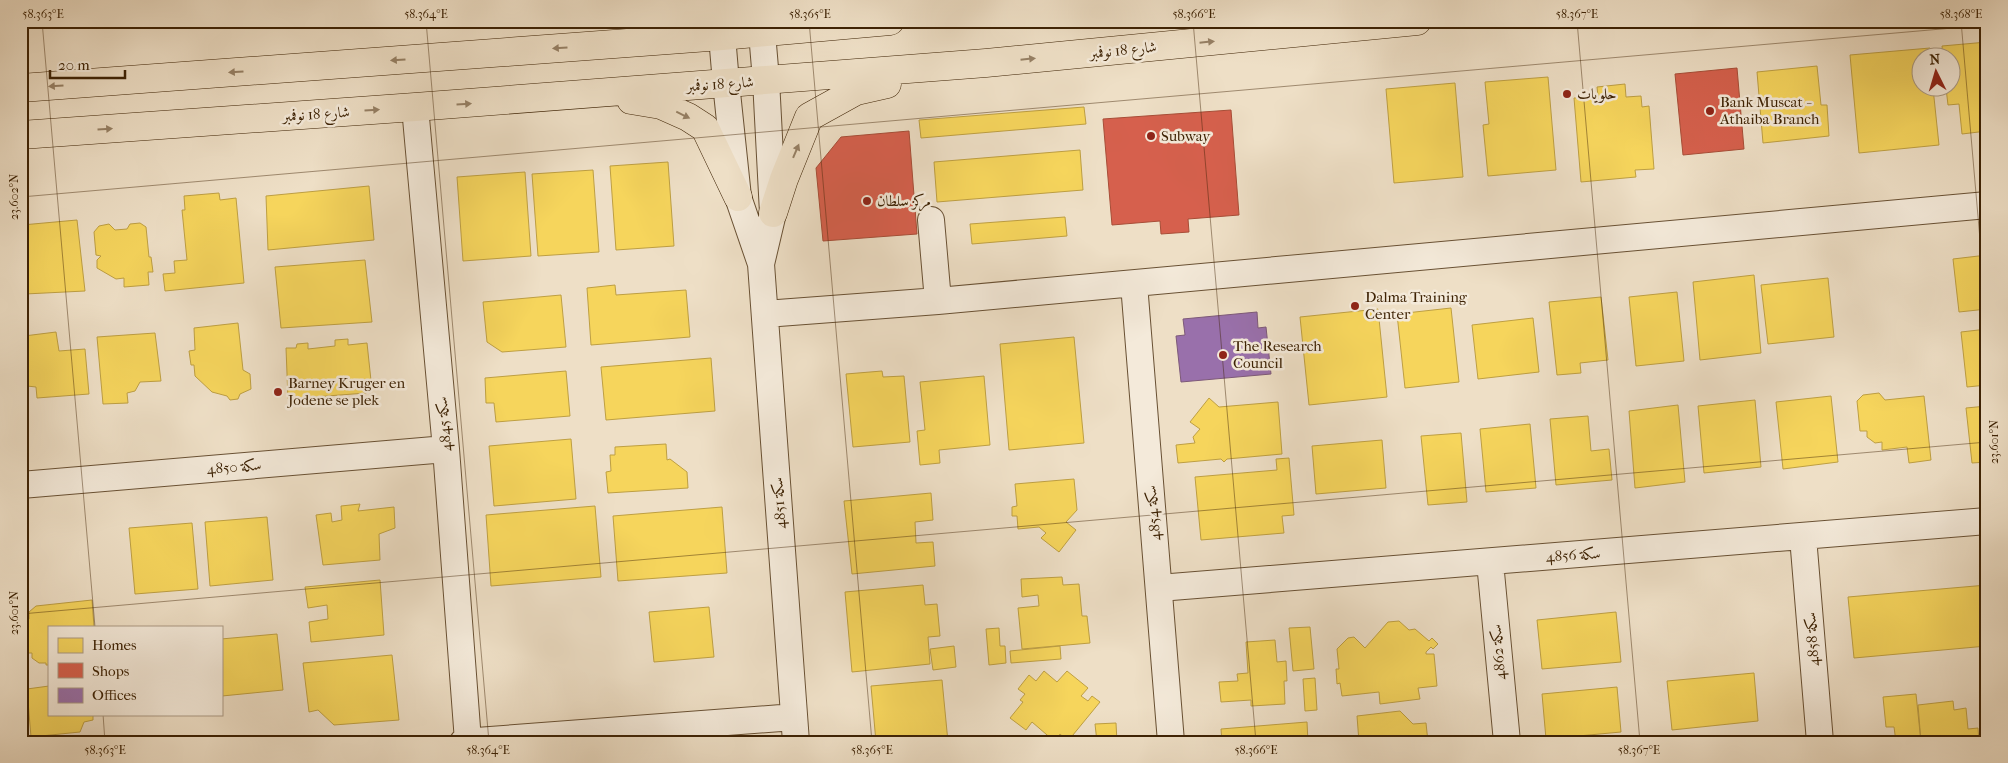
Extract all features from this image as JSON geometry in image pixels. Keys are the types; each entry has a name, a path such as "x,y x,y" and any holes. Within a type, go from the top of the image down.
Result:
{"main road":[{"path":"588,46 652,26 659,21"},
{"path":"21,88 588,46 723,29 890,21"},
{"name":"شارع 18 نوفمبر","path":"21,135 986,63 1417,21"},
{"path":"772,213 809,117 856,91 986,63"},
{"path":"532,98 638,100 661,105 688,117 705,128 738,197"}],"street":[{"name":"سكة 4851","path":"761,264 772,213 762,26"},
{"name":"سكة 4851","path":"723,29 726,83 738,197 761,264 795,730"},
{"name":"سكة 4845","path":"415,107 446,449 468,741"},
{"path":"765,314 1134,284 1987,206"},
{"path":"931,220 938,301"},
{"name":"سكة 4854","path":"1134,284 1171,742"},
{"name":"سكة 4850","path":"21,485 446,449"},
{"name":"سكة 4856","path":"1159,588 1987,521"},
{"name":"سكة 4858","path":"1804,537 1820,742"},
{"name":"سكة 4862","path":"1490,562 1507,742"},
{"path":"463,742 795,730"}],"building: Homes":[{"path":"1987,42 1987,131 1962,134 1959,104 1948,105 1947,98 1960,98 1960,48 1942,48 1942,46"},
{"path":"1910,50 1910,98 1934,98 1939,145 1859,153 1850,55"},
{"path":"1817,66 1821,105 1827,105 1829,136 1763,143 1757,72"},
{"path":"1548,77 1556,170 1488,176 1483,125 1489,124 1485,82"},
{"path":"1455,83 1463,177 1394,183 1386,89"},
{"path":"1625,84 1626,97 1641,96 1642,107 1649,106 1654,169 1635,170 1636,177 1581,182 1574,98 1598,96 1597,87"},
{"path":"1084,107 1086,124 921,138 919,120"},
{"path":"1080,150 1083,190 937,202 934,162"},
{"path":"668,162 674,246 616,250 610,166"},
{"path":"593,170 599,252 538,256 532,174"},
{"path":"525,172 531,256 463,261 457,177"},
{"path":"369,186 374,240 268,250 266,196"},
{"path":"219,193 220,200 236,198 244,283 165,291 163,274 175,273 174,261 187,260 182,210 185,210 184,196"},
{"path":"1065,217 1067,236 972,244 970,224"},
{"path":"77,220 85,291 25,294 22,225"},
{"path":"140,223 146,227 149,257 151,257 153,272 148,272 149,285 124,287 124,278 116,279 97,268 97,260 101,256 96,255 94,232 99,226 109,224 115,230 127,229 130,224"},
{"path":"1987,255 1987,309 1959,312 1953,259"},
{"path":"365,260 372,322 281,328 275,267"},
{"path":"1754,275 1761,353 1700,360 1693,282"},
{"path":"1828,278 1834,337 1768,344 1761,285"},
{"path":"615,285 616,295 686,290 690,337 591,345 587,288"},
{"path":"1677,292 1684,361 1636,366 1629,297"},
{"path":"561,295 566,347 502,352 487,342 483,302"},
{"path":"1601,297 1608,360 1580,363 1581,373 1557,375 1549,302"},
{"path":"1451,308 1459,382 1405,388 1397,314"},
{"path":"1378,309 1387,397 1309,405 1300,317"},
{"path":"1533,318 1539,372 1478,379 1472,325"},
{"path":"238,323 243,370 250,374 251,389 240,394 238,399 230,400 227,396 212,392 195,376 194,365 191,365 189,351 195,350 194,328"},
{"path":"1987,329 1987,385 1967,387 1961,332"},
{"path":"56,332 59,351 85,349 89,394 37,398 36,387 27,386 24,336"},
{"path":"155,333 161,381 140,382 135,391 127,393 128,403 103,404 97,337"},
{"path":"1074,337 1084,443 1009,450 1000,344"},
{"path":"348,339 348,345 367,343 372,390 366,393 288,399 286,348 296,348 297,344 308,343 308,349 335,346 335,340"},
{"path":"711,358 715,411 606,420 601,367"},
{"path":"566,371 570,416 496,422 494,403 486,403 485,378"},
{"path":"882,371 883,377 904,376 910,442 853,447 846,374"},
{"path":"984,376 990,445 939,450 940,463 920,465 917,431 925,430 920,382"},
{"path":"1879,393 1885,400 1924,396 1931,460 1909,463 1907,447 1882,450 1882,442 1875,443 1867,437 1867,431 1860,431 1857,401 1863,395"},
{"path":"1831,396 1838,462 1783,469 1776,402"},
{"path":"1209,398 1219,407 1278,402 1282,454 1227,459 1224,462 1221,459 1178,463 1176,445 1195,443 1193,437 1200,429 1190,422"},
{"path":"1755,400 1761,467 1704,473 1698,406"},
{"path":"1678,405 1685,482 1635,488 1629,411"},
{"path":"1987,406 1987,462 1972,463 1966,408"},
{"path":"1588,416 1591,451 1609,449 1612,480 1556,485 1550,419"},
{"path":"1530,424 1536,488 1486,492 1480,429"},
{"path":"1461,433 1467,502 1428,505 1421,436"},
{"path":"571,439 576,499 494,506 489,446"},
{"path":"1382,440 1386,488 1316,494 1312,446"},
{"path":"666,444 667,460 670,459 687,472 688,488 608,493 606,472 611,471 610,455 615,455 615,447"},
{"path":"1289,458 1294,515 1282,516 1284,533 1201,540 1195,477 1277,470 1276,459"},
{"path":"1074,479 1077,510 1066,522 1076,530 1059,552 1041,538 1046,533 1039,527 1018,529 1017,516 1012,516 1012,507 1017,506 1015,484"},
{"path":"931,493 933,520 915,522 916,543 933,542 935,566 852,574 844,501"},
{"path":"360,504 358,511 394,507 395,528 379,534 380,560 323,565 316,515 331,513 332,522 342,520 341,506"},
{"path":"595,506 601,577 491,586 486,515"},
{"path":"722,507 727,573 618,581 613,516"},
{"path":"267,517 273,580 210,586 205,522"},
{"path":"192,523 198,589 135,594 129,528"},
{"path":"1062,577 1063,585 1079,584 1082,616 1087,616 1090,643 1022,649 1018,608 1039,606 1038,595 1022,597 1021,579"},
{"path":"380,580 384,635 311,642 309,622 328,619 327,605 308,608 305,587"},
{"path":"923,585 925,605 937,604 940,636 928,637 930,664 852,672 845,592"},
{"path":"1987,585 1987,646 1854,658 1848,597"},
{"path":"92,600 94,626 48,626 48,665 46,663 39,663 32,658 32,653 24,653 23,619 29,619 29,612 36,606"},
{"path":"709,607 714,657 654,662 649,612"},
{"path":"1616,612 1621,662 1542,669 1537,620"},
{"path":"1399,621 1409,630 1415,629 1429,641 1432,638 1438,644 1426,652 1426,654 1434,654 1437,686 1418,688 1420,699 1380,704 1379,692 1342,696 1340,683 1337,684 1336,669 1339,669 1337,649 1348,638 1354,637 1365,648 1388,622"},
{"path":"1310,627 1314,669 1293,671 1289,628"},
{"path":"999,628 1000,646 1005,646 1006,663 989,665 986,629"},
{"path":"277,634 283,690 222,696 222,639"},
{"path":"1275,640 1277,662 1286,661 1287,681 1284,681 1285,704 1251,706 1251,700 1221,702 1219,682 1238,681 1237,674 1248,673 1246,642"},
{"path":"954,646 956,667 933,670 930,649"},
{"path":"1060,646 1061,659 1011,663 1010,651"},
{"path":"392,655 399,720 334,725 318,710 309,712 303,663"},
{"path":"1044,671 1057,682 1067,671 1088,688 1081,696 1088,701 1092,696 1100,702 1068,741 1060,734 1054,741 1032,722 1026,730 1010,718 1023,702 1020,700 1025,694 1018,689 1029,675 1036,681"},
{"path":"1754,673 1758,721 1672,730 1667,681"},
{"path":"1315,678 1317,710 1305,711 1303,679"},
{"path":"942,680 948,742 876,742 871,686"},
{"path":"48,686 48,716 93,716 93,720 84,722 80,732 31,737 27,689"},
{"path":"1617,687 1621,732 1546,739 1542,694"},
{"path":"1916,694 1921,742 1896,742 1894,727 1886,727 1883,697"},
{"path":"1953,701 1954,710 1966,708 1968,729 1978,728 1979,742 1921,742 1918,705"},
{"path":"1400,711 1413,724 1426,723 1428,742 1359,742 1357,716"},
{"path":"1307,722 1308,742 1222,742 1221,729"},
{"path":"1116,723 1117,742 1097,742 1095,724"}],"building: Shops":[{"name":"Bank Muscat - Athaiba Branch","path":"1737,68 1744,149 1683,155 1675,74"},
{"path":"1231,110 1239,215 1188,219 1189,232 1161,234 1160,221 1112,225 1103,119"},
{"name":"مركز سلطان","path":"909,131 917,234 823,241 816,168 841,137"}],"building: Offices":[{"name":"The Research Council","path":"1257,312 1258,328 1266,327 1271,374 1181,382 1176,336 1185,335 1183,319"}],"place":[{"name":"حلويات","path":"1567,94"},
{"name":"Bank Muscat - Athaiba Branch","path":"1710,111"},
{"name":"Subway","path":"1151,136"},
{"name":"مركز سلطان","path":"867,201"},
{"name":"Dalma Training Center","path":"1355,306"},
{"name":"The Research Council","path":"1223,355"},
{"name":"Barney Kruger en Jodene se plek","path":"278,392"}]}
